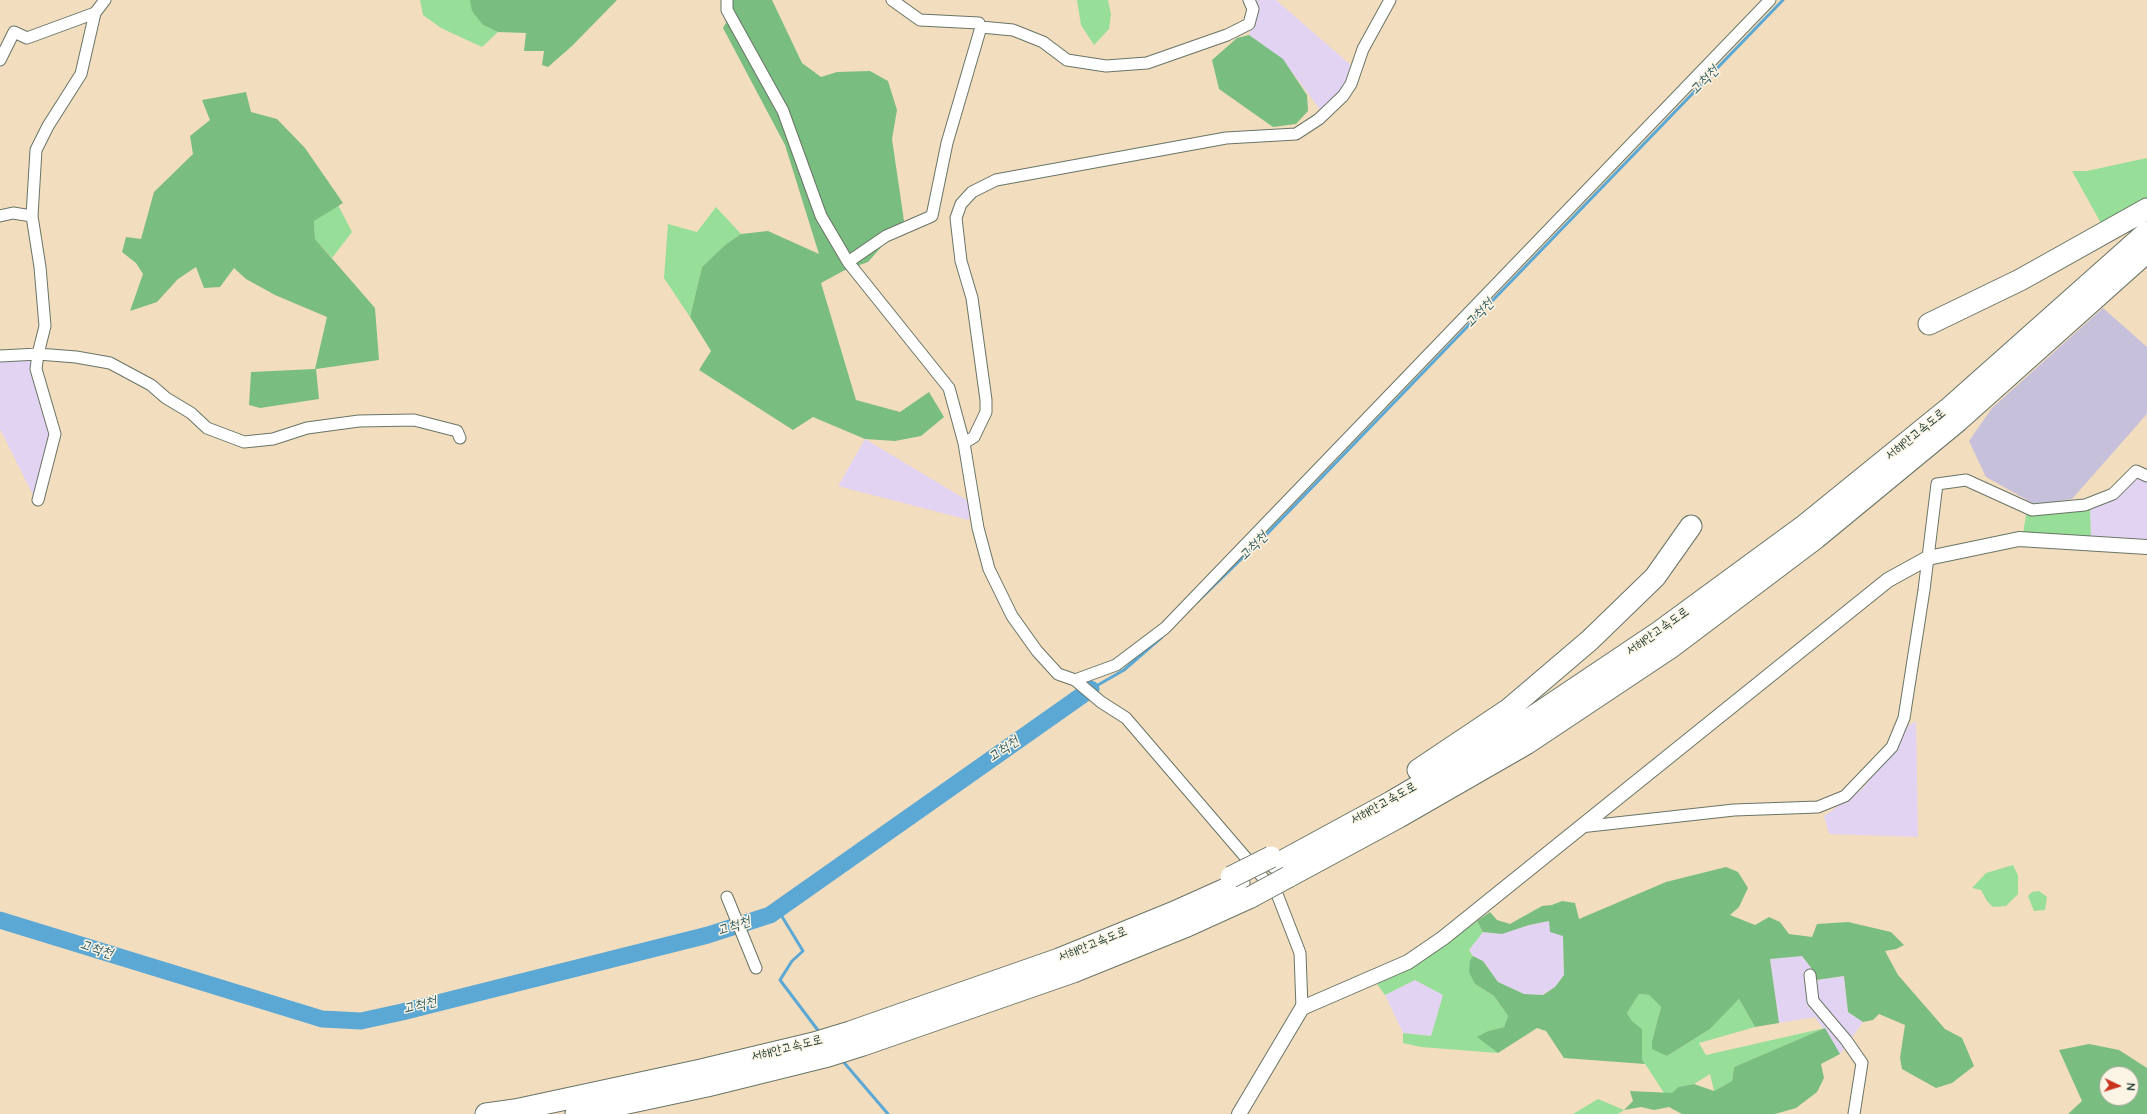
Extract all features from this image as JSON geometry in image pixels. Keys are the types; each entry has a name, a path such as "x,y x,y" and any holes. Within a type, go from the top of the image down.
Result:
{"highway":[{"path":"1929,324 2020,280 2147,208"},
{"name":"서해안고속도로","path":"857,1039 1240,886 1391,802 1510,732 1659,632 1805,525 1936,418 2147,232"},
{"name":"서해안고속도로","path":"1278,866 1399,817 1526,744 1670,648 1816,538 1958,421 2147,252"},
{"path":"1240,886 1278,866 1509,709 1590,640 1656,577 1691,526"},
{"name":"서해안고속도로","path":"576,1114 708,1086 1073,972 1187,926 1240,886"},
{"name":"서해안고속도로","path":"486,1114 515,1110 701,1070 821,1050"}],"street":[{"path":"38,500 55,434 36,369 45,326 40,267 32,216 36,150 48,126 81,74 95,13 104,0"},
{"path":"727,0 727,10 783,111 820,216 848,262 949,388 964,443 978,528 989,569 1012,616 1037,651 1058,674 1077,682 1102,702 1126,718 1235,842 1277,894 1300,953 1302,1008 1239,1114"},
{"path":"892,0 920,20 978,22"},
{"path":"848,262 886,236 932,216 947,143 981,27 1013,30 1043,42 1067,60 1106,66 1147,63 1227,35 1249,24 1253,9 1249,0"},
{"path":"964,443 974,436 986,412 986,400 972,298 961,261 956,218 961,204 972,192 996,180 1011,179 1226,138 1296,134 1319,119 1343,96 1351,84 1363,49 1390,0"},
{"path":"1077,682 1116,665 1165,628 1770,0"},
{"path":"0,60 14,32 27,38 95,13"},
{"path":"0,216 13,213 32,216"},
{"path":"0,356 38,354 76,357 110,363 151,385 166,398 191,414 207,428 244,442 273,439 307,428 359,421 414,420 457,431 460,438"},
{"path":"1580,827 1734,810 1818,807 1845,796 1892,747 1904,718 1928,558 1937,484 1966,480 2032,510 2085,505 2113,494 2136,471 2147,476"},
{"path":"1302,1008 1408,962 1443,938 1888,580 1928,558 2019,539 2147,547"},
{"path":"728,902 756,968"},
{"path":"1810,975 1813,1001 1846,1040 1862,1063 1854,1114"}],"shaded area":[{"path":"1255,0 1276,0 1353,67 1343,91 1322,112 1283,60 1249,35 1256,18"},
{"path":"2103,308 2147,347 2147,414 2072,499 2036,505 1986,477 1969,441 1992,408"},
{"path":"31,358 51,436 34,497 0,429 0,360"},
{"path":"865,439 970,502 969,520 838,486"},
{"path":"2139,475 2147,480 2147,540 2091,540 2090,509"},
{"path":"1916,721 1918,837 1829,834 1824,816 1862,789 1896,749 1908,726"},
{"path":"1549,921 1563,936 1564,975 1555,987 1542,995 1524,994 1498,982 1483,961 1473,956 1469,950 1483,932 1502,934 1529,925"},
{"path":"1802,956 1816,974 1816,980 1844,976 1848,1012 1863,1022 1840,1054 1815,1017 1779,1023 1770,959"},
{"path":"1415,980 1444,995 1431,1036 1403,1033 1385,995"}],"green space":[{"path":"420,0 470,0 483,25 498,32 482,47 441,28 423,15"},
{"path":"470,0 617,0 572,46 548,67 542,65 544,51 524,51 526,33 498,32 483,25 472,11"},
{"path":"725,0 772,0 802,63 821,77 837,72 870,71 888,81 897,110 892,139 904,221 868,262 843,271 821,283 856,400 900,412 929,392 944,417 921,436 895,441 865,439 813,417 793,430 699,370 711,351 690,317 702,267 725,245 741,234 768,231 819,254 785,145 723,28 726,23"},
{"path":"1077,0 1108,0 1111,14 1109,29 1094,45 1081,25"},
{"path":"1249,35 1283,59 1307,95 1308,111 1296,124 1273,127 1219,89 1212,60 1237,38"},
{"path":"246,92 251,112 277,119 305,148 343,203 314,221 315,239 375,308 379,360 316,369 319,399 260,408 249,405 251,372 315,369 327,317 275,295 246,279 234,268 220,287 204,288 196,267 178,279 157,302 130,311 143,274 136,263 122,252 126,237 141,239 154,192 193,154 190,136 210,120 202,100"},
{"path":"2147,158 2147,201 2102,225 2072,171 2087,171"},
{"path":"338,205 352,232 332,258 315,239 314,221"},
{"path":"716,207 741,234 725,245 702,267 690,317 664,278 668,224 697,232"},
{"path":"2090,509 2091,540 2023,534 2026,515"},
{"path":"2013,865 2018,875 2018,894 2006,906 1993,907 1987,901 1981,890 1972,888 1986,873"},
{"path":"1726,867 1738,872 1748,888 1739,907 1730,915 1755,925 1769,917 1780,922 1789,934 1812,937 1817,924 1848,922 1891,932 1904,945 1896,949 1885,951 1898,975 1945,1029 1962,1038 1974,1066 1952,1083 1936,1088 1902,1069 1900,1058 1905,1025 1879,1014 1873,1020 1863,1022 1848,1012 1844,976 1816,980 1816,974 1802,956 1770,959 1779,1023 1755,1027 1739,999 1710,1029 1667,1056 1652,1049 1652,1041 1661,1007 1649,995 1639,994 1627,1013 1632,1021 1642,1029 1642,1059 1645,1064 1564,1058 1546,1031 1537,1028 1498,1053 1477,1037 1488,1031 1504,1027 1508,1016 1494,996 1475,984 1469,972 1470,960 1473,956 1483,961 1498,982 1524,994 1543,995 1555,987 1564,975 1563,936 1550,932 1549,921 1529,925 1502,934 1483,932 1477,921 1490,912 1497,920 1510,924 1542,906 1552,905 1562,901 1575,903 1579,919 1666,882"},
{"path":"2039,891 2047,897 2045,910 2034,911 2028,896 2032,892"},
{"path":"1477,921 1483,932 1469,950 1473,956 1470,960 1475,984 1494,996 1508,1016 1504,1027 1488,1031 1478,1037 1498,1053 1421,1047 1403,1043 1403,1033 1431,1036 1443,995 1415,980 1385,995 1377,984 1404,972"},
{"path":"1639,994 1649,995 1661,1007 1652,1041 1667,1056 1710,1029 1739,999 1755,1027 1699,1043 1706,1055 1825,1028 1734,1067 1732,1081 1714,1091 1710,1074 1694,1084 1678,1087 1672,1093 1664,1093 1642,1059 1642,1029 1632,1021 1627,1013"},
{"path":"1825,1028 1840,1054 1821,1064 1824,1078 1817,1092 1796,1108 1775,1114 1682,1114 1669,1107 1654,1110 1641,1107 1624,1110 1633,1101 1630,1091 1672,1093 1678,1087 1694,1084 1714,1091 1732,1081 1734,1067"},
{"path":"2089,1044 2119,1050 2147,1068 2147,1114 2068,1114 2082,1101 2059,1050"},
{"path":"1598,1099 1624,1110 1618,1114 1573,1114"}],"waterway":[{"name":"고척천","path":"1197,602 1265,536 1783,0"},
{"name":"고척천","path":"1091,689 1124,670 1162,637"},
{"name":"고척천","path":"0,920 322,1019 361,1021 708,935 770,915 1091,689"},
{"path":"778,910 803,951 792,961 780,980 820,1033"},
{"path":"841,1059 888,1114"}]}
